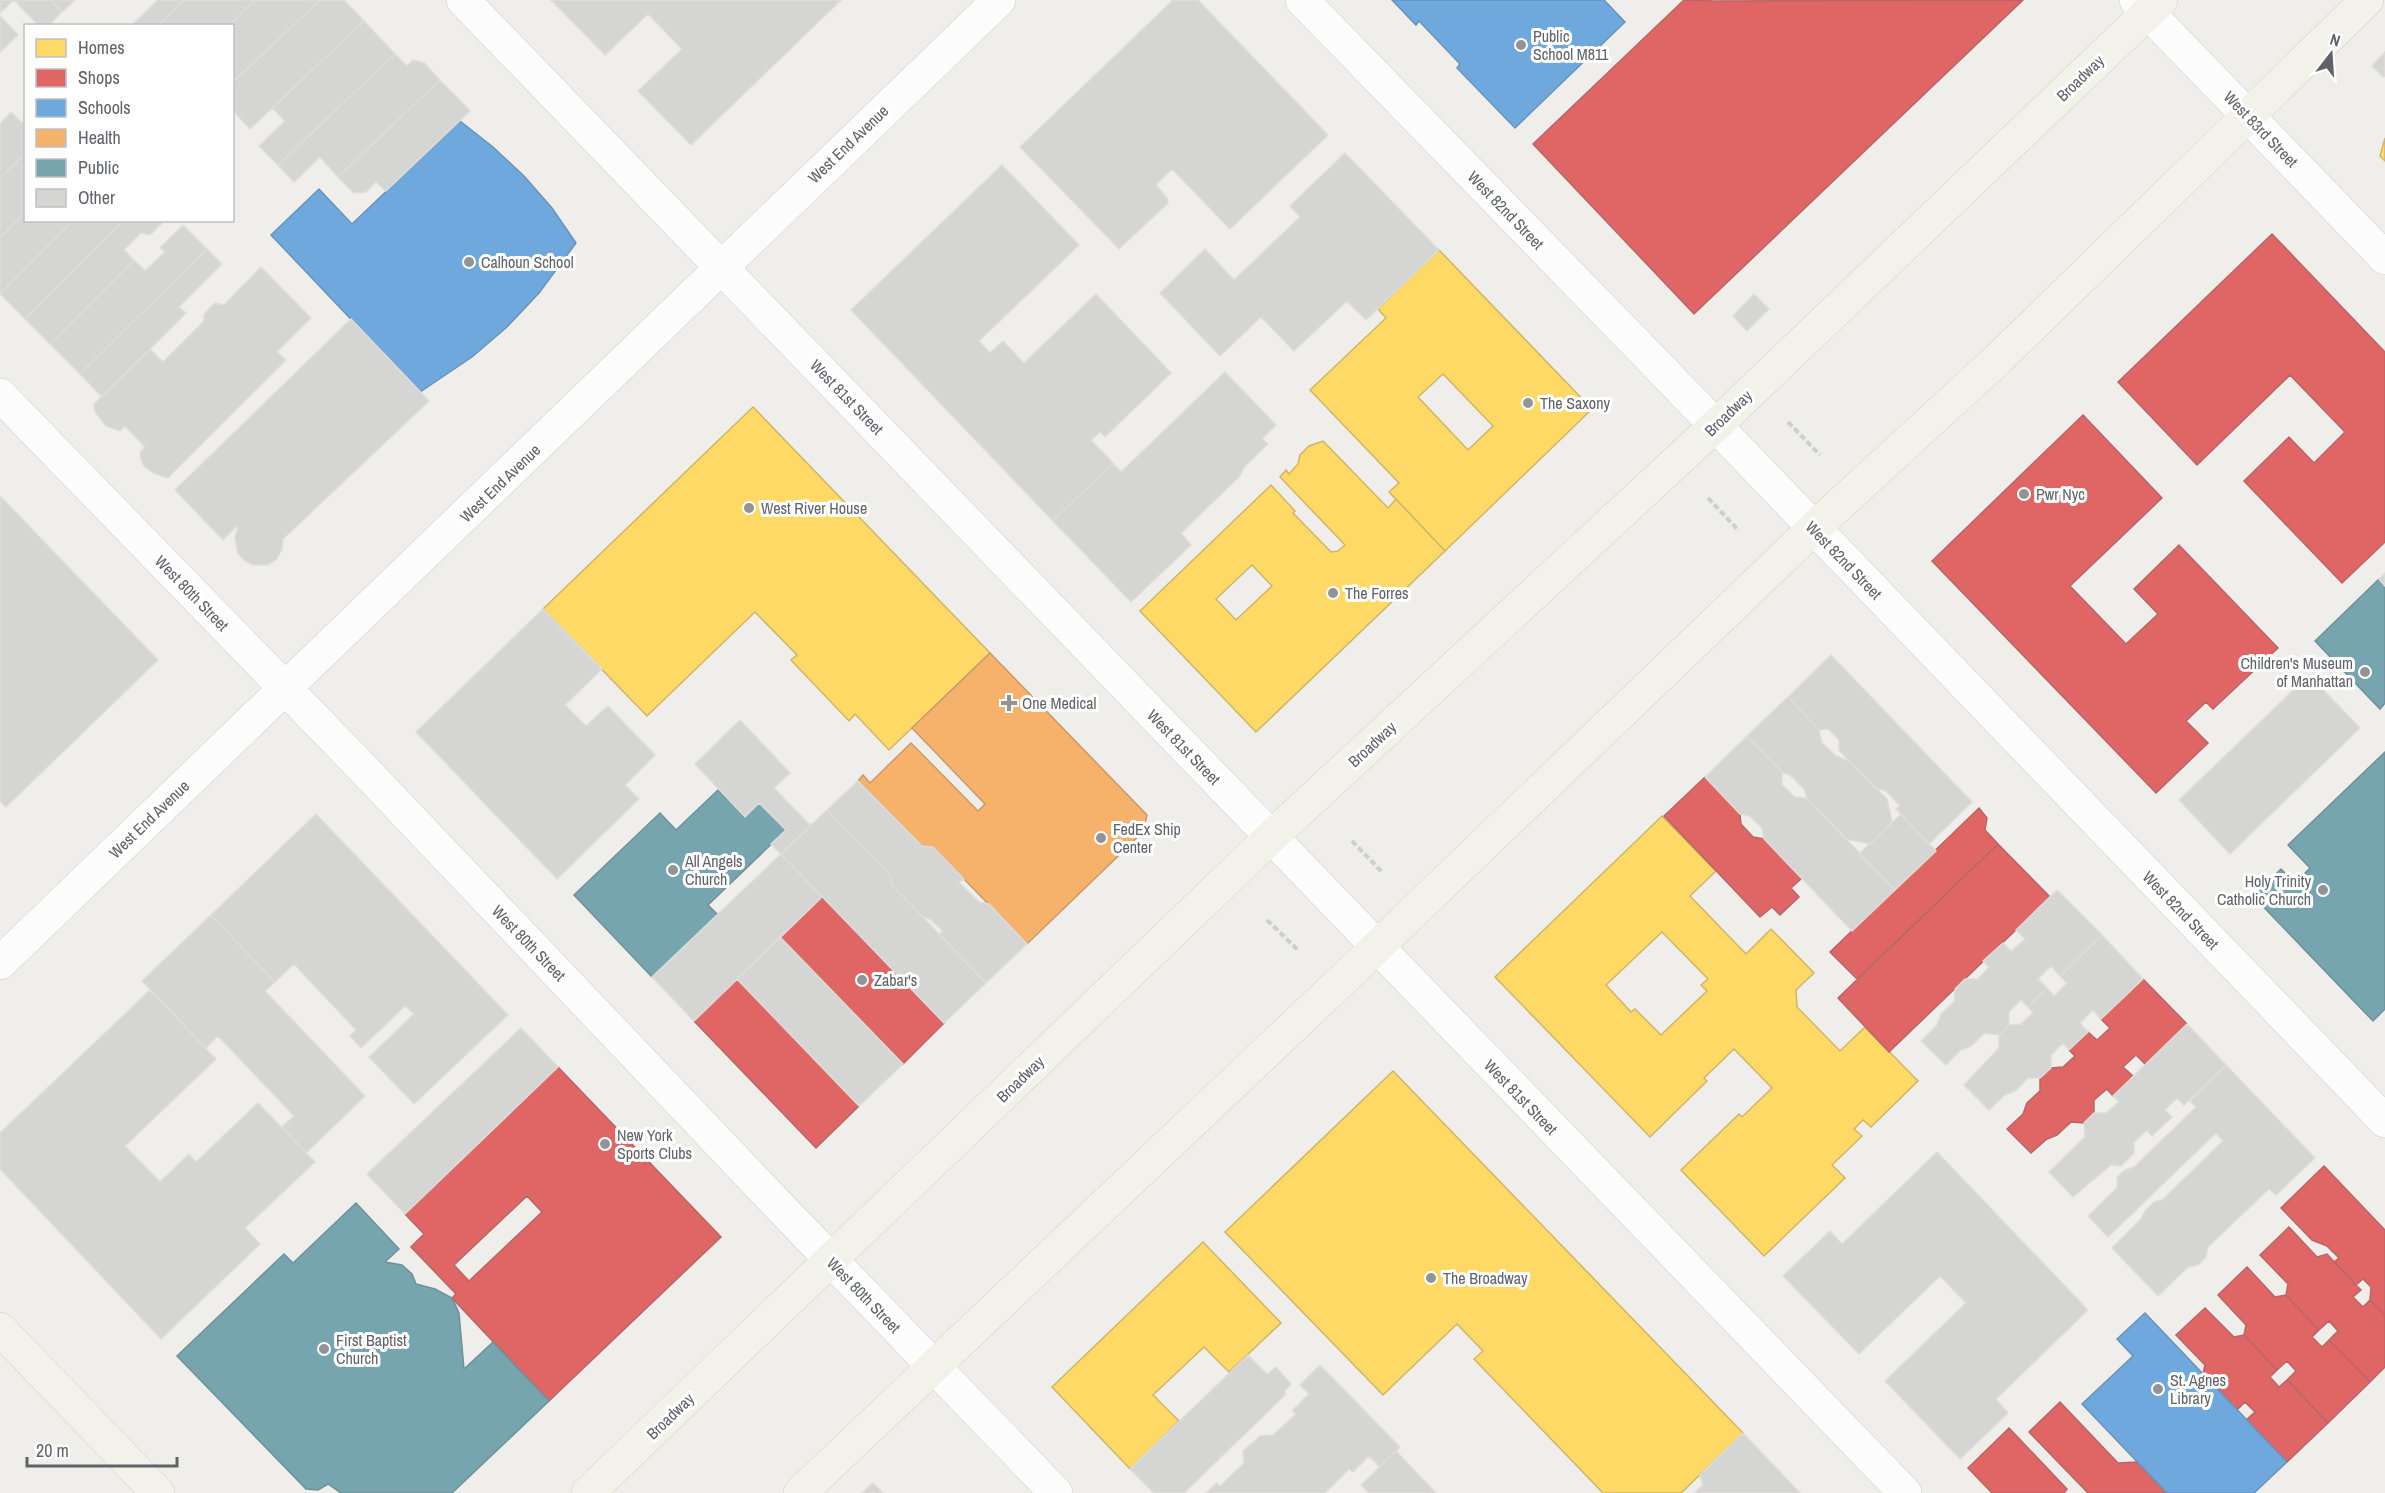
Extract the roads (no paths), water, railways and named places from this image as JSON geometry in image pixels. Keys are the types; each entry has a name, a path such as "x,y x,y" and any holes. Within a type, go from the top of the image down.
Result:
{"main road":[{"path":"800,1493 1814,528 1996,361 2367,0"},
{"name":"Broadway","path":"588,1493 832,1261 1270,837 1715,426 2148,4"},
{"path":"0,1329 158,1493"}],"street":[{"name":"West 81st Street","path":"463,0 1905,1493"},
{"name":"West End Avenue","path":"0,963 999,0"},
{"name":"West 82nd Street","path":"1302,0 2385,1121"},
{"name":"West 83rd Street","path":"2148,4 2248,116 2385,258"},
{"name":"West 80th Street","path":"0,395 285,688 1056,1493"}],"place":[{"name":"Public School M811","path":"1521,45"},
{"name":"Calhoun School","path":"469,262"},
{"name":"The Saxony","path":"1528,403"},
{"name":"Pwr Nyc","path":"2024,494"},
{"name":"West River House","path":"749,508"},
{"name":"The Forres","path":"1333,593"},
{"name":"Children's Museum of Manhattan","path":"2365,672"},
{"name":"One Medical","path":"1009,703"},
{"name":"FedEx Ship Center","path":"1101,838"},
{"name":"All Angels Church","path":"673,870"},
{"name":"Holy Trinity Catholic Church","path":"2323,890"},
{"name":"Zabar's","path":"862,980"},
{"name":"New York Sports Clubs","path":"605,1144"},
{"name":"The Broadway","path":"1431,1278"},
{"name":"First Baptist Church","path":"324,1349"},
{"name":"St. Agnes Library","path":"2158,1389"}]}
